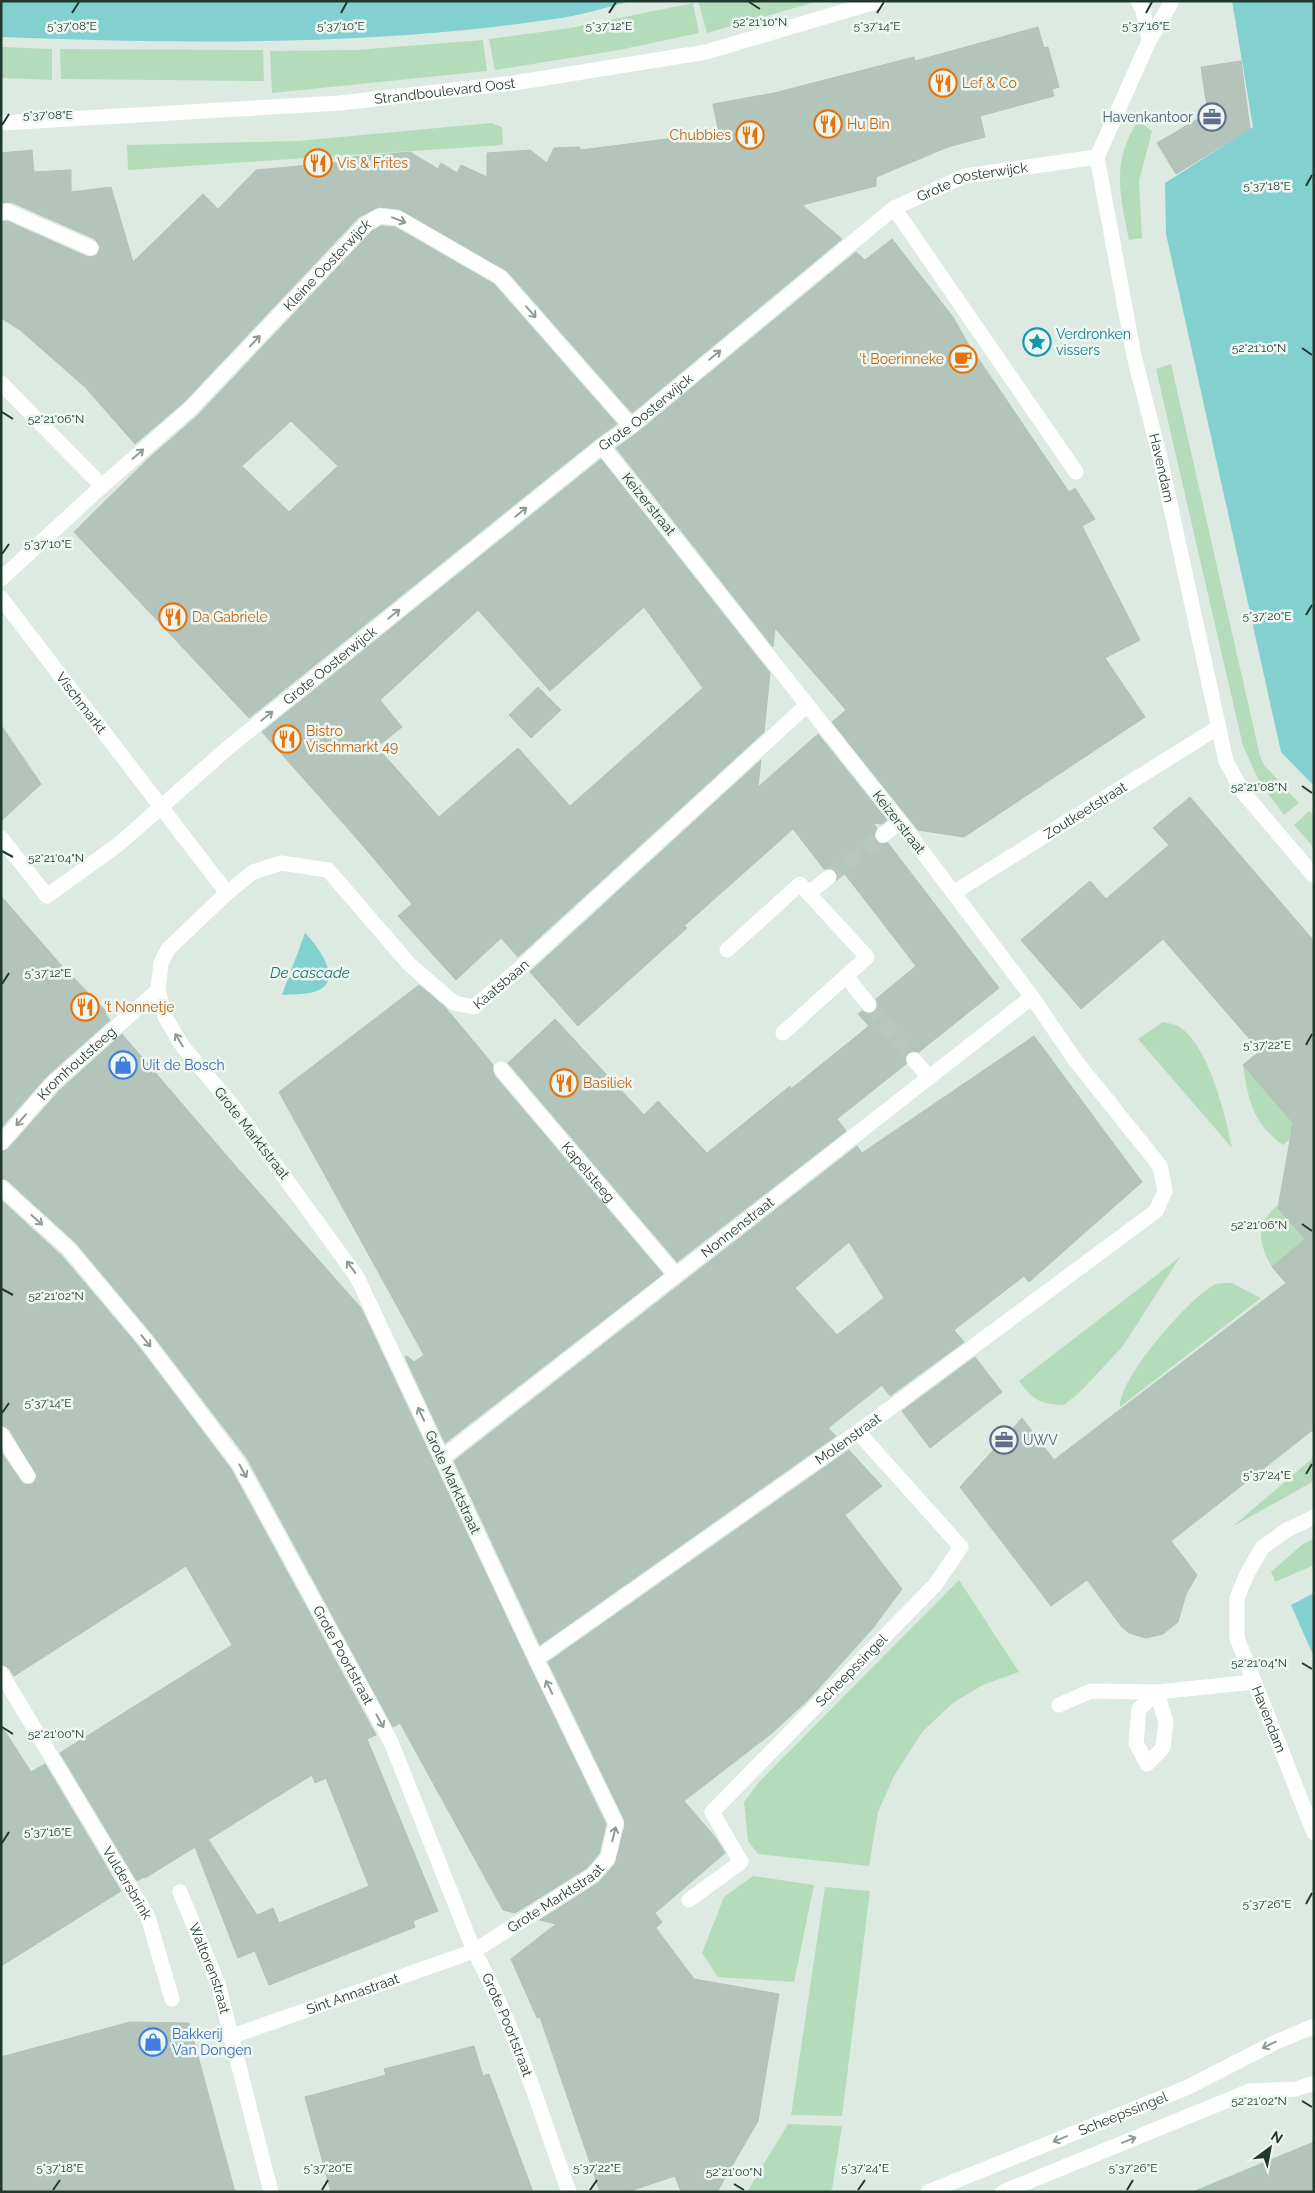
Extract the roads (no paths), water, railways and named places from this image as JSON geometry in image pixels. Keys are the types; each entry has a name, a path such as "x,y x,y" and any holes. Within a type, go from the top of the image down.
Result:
{"street":[{"name":"Strandboulevard Oost","path":"1,123 340,103 514,83 706,52 879,1"},
{"path":"1138,1 1143,10 1149,41"},
{"path":"1097,157 1149,41 1172,1"},
{"name":"Grote Oosterwijck","path":"161,809 230,746 602,446 631,426 894,208 965,176 1097,157"},
{"name":"Havendam","path":"1097,157 1134,356 1160,458 1217,728 1226,761 1242,791 1314,876"},
{"path":"894,208 1076,472"},
{"path":"1,213 7,211 92,248"},
{"name":"Kleine Oosterwijck","path":"102,486 190,409 366,224 379,216 398,218 500,277 631,426"},
{"path":"1,383 102,486 1,579"},
{"name":"Keizerstraat","path":"602,446 736,612 806,706 900,822 1032,996 1076,1060 1160,1166 1165,1191 1156,1211"},
{"name":"Vischmarkt","path":"1,598 227,893"},
{"name":"Kaatsbaan","path":"158,990 161,963 168,948 227,893 253,872 281,863 328,870 410,965 454,1003 474,1007 518,970 806,706"},
{"name":"Zoutkeetstraat","path":"953,893 1217,728"},
{"path":"1,838 47,896 119,844 161,809"},
{"path":"883,835 900,822"},
{"path":"809,894 830,877"},
{"path":"727,950 800,884 867,957 783,1032"},
{"path":"846,976 869,1005"},
{"name":"Kromhoutsteeg","path":"1,1143 53,1083 158,990"},
{"name":"Grote Marktstraat","path":"158,990 165,1017 183,1047 232,1105 358,1277 536,1659 616,1823 608,1858 593,1875 474,1951"},
{"name":"Nonnenstraat","path":"442,1458 1032,996"},
{"path":"914,1060 928,1076"},
{"name":"Kapelsteeg","path":"501,1069 675,1274"},
{"name":"Grote Poortstraat","path":"1,1187 69,1249 146,1341 239,1464 391,1742 474,1951 489,1978 513,2038 569,2192"},
{"name":"Molenstraat","path":"536,1659 858,1432 1156,1211"},
{"name":"Scheepssingel","path":"688,1900 741,1862 712,1812 935,1586 961,1547 858,1432"},
{"path":"1,1434 28,1476"},
{"name":"Havendam","path":"1314,1517 1285,1531 1262,1548 1236,1598 1237,1638 1314,1834"},
{"name":"Vuldersbrink","path":"1,1673 148,1917 172,1999"},
{"path":"1059,1705 1091,1691 1157,1692 1254,1682"},
{"name":"Waltorenstraat","path":"180,1892 218,1984 271,2192"},
{"name":"Sint Annastraat","path":"230,2036 474,1951"},
{"name":"Scheepssingel","path":"928,2192 1186,2088 1276,2042 1314,2026"},
{"name":"Scheepssingel","path":"1003,2192 1250,2091 1296,2088 1314,2083"}],"water":[{"path":"1,1 632,1 564,18 486,28 348,38 209,42 1,37"},
{"path":"1232,1 1314,1 1314,786 1281,752 1166,234 1165,183 1253,127"},
{"name":"De cascade","path":"305,933 317,947 327,964 328,981 323,988 313,992 282,995"},
{"path":"1314,1593 1314,1657 1291,1605"}],"tunnel":[{"path":"829,877 883,835"},
{"path":"869,1005 914,1060"}],"place":[{"name":"Lef & Co","path":"943,83"},
{"name":"Havenkantoor","path":"1212,117"},
{"name":"Hu Bin","path":"828,124"},
{"name":"Chubbies","path":"750,135"},
{"name":"Vis & Frites","path":"318,163"},
{"name":"Verdronken vissers","path":"1037,342"},
{"name":"'t Boerinneke","path":"963,359"},
{"name":"Da Gabriele","path":"173,617"},
{"name":"Bistro Vischmarkt 49","path":"287,739"},
{"name":"'t Nonnetje","path":"85,1007"},
{"name":"Uit de Bosch","path":"123,1065"},
{"name":"Basiliek","path":"564,1083"},
{"name":"UWV","path":"1004,1440"},
{"name":"Bakkerij Van Dongen","path":"153,2042"}]}
